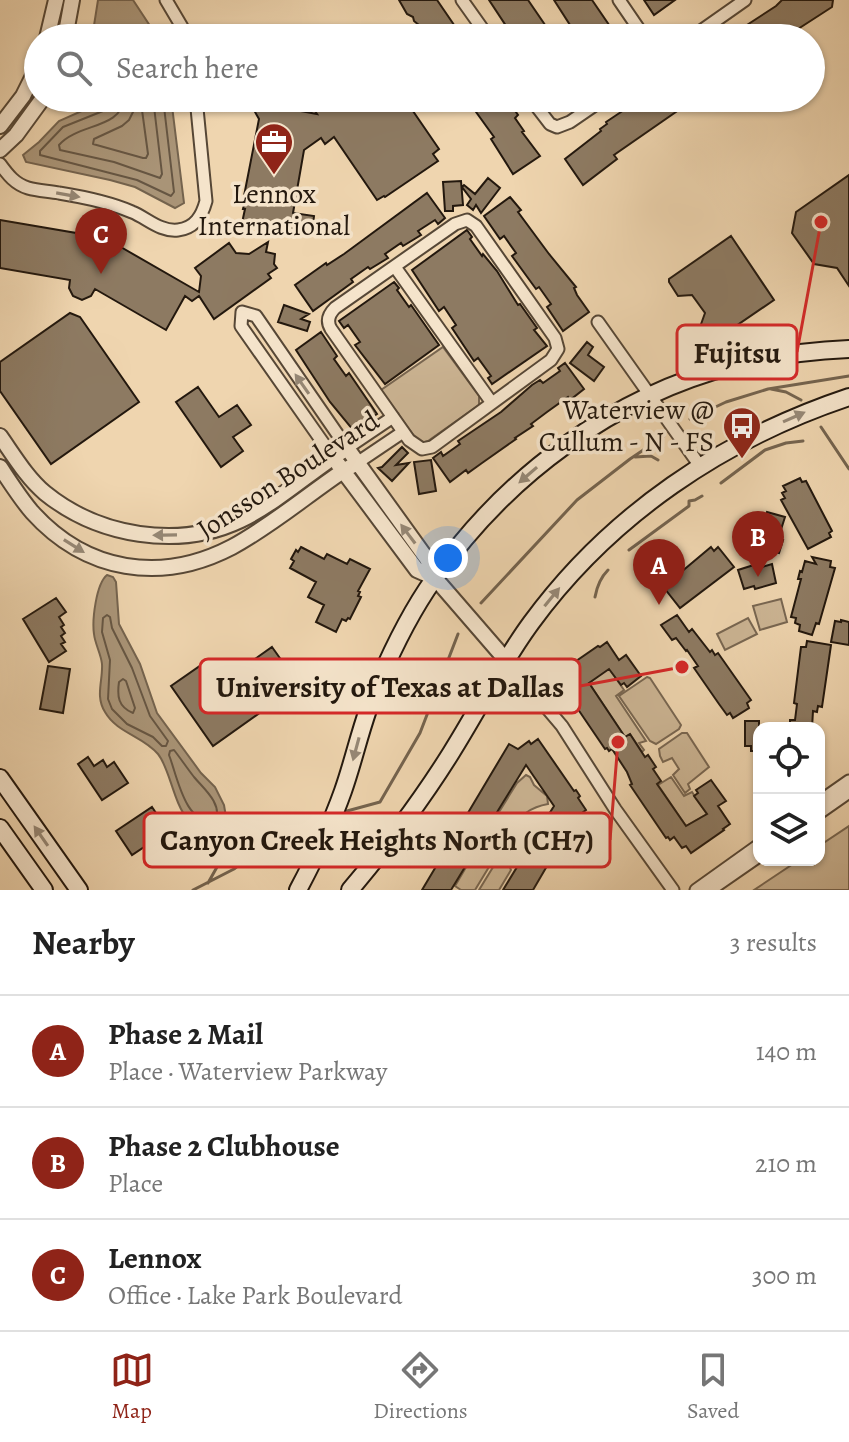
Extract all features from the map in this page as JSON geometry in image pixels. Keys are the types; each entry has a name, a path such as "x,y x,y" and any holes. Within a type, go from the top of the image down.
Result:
{"main road":[{"path":"298,890 343,793 363,723 395,646 435,578 473,529 532,471 599,423 683,382 734,365 783,355 849,349"},
{"path":"350,890 425,793 506,660 555,593 599,546 658,495 700,466 774,426 849,397"},
{"path":"3,788 71,887"},
{"path":"0,828 44,890"}],"street":[{"path":"50,24 56,0"},
{"path":"68,24 72,0"},
{"path":"166,0 180,24"},
{"path":"462,0 479,24"},
{"path":"619,0 635,24"},
{"path":"711,24 745,0"},
{"path":"0,126 24,94"},
{"path":"0,150 33,112"},
{"path":"0,164 12,180 27,188 108,204 136,213 166,230 187,228 203,213 206,201 197,112"},
{"path":"541,112 550,124 557,127 585,112"},
{"path":"470,222 476,226 555,338 558,349 551,360 432,447 422,449 403,432 328,321 335,308 395,267 455,224 470,222"},
{"path":"395,267 492,403"},
{"path":"435,578 417,570 343,471 241,326 242,312 256,316 427,559 435,578 562,726 615,809 673,890"},
{"path":"598,322 700,466"},
{"path":"268,365 282,355"},
{"name":"Jonsson Boulevard","path":"0,436 33,482 62,505 101,525 137,534 181,535 239,521 393,417"},
{"name":"Jonsson Boulevard","path":"0,467 46,525 78,550 128,568 155,568 201,561 234,546 403,432"},
{"path":"18,493 33,482"},
{"path":"825,798 849,781"},
{"path":"825,809 849,792"},
{"path":"696,890 753,849"},
{"path":"710,890 753,860"}],"shaded area":[{"path":"443,347 479,396 479,405 421,443 381,390"},
{"path":"781,599 787,622 760,630 753,606"},
{"path":"748,618 757,634 725,650 717,634"},
{"path":"608,667 624,690 616,696 646,741 639,743 644,750 642,752 630,734 625,737 589,683"},
{"path":"647,677 681,725 656,744 650,741 619,696"},
{"path":"682,733 687,733 709,767 688,784 690,789 685,793 673,775 679,769 672,758 663,762 659,749"},
{"path":"526,775 547,796 548,804 526,812 511,830 494,820 517,783"},
{"path":"671,777 684,796 692,792 707,814 686,826 658,785"},
{"path":"849,826 849,890 754,890 790,866 825,866 825,842"},
{"path":"483,849 495,857 475,890 461,890 455,886 475,852"},
{"path":"498,859 508,863 511,870 499,890 479,890"}],"water":[{"path":"98,0 133,0 149,24 94,24"},
{"path":"79,112 173,112 184,203 175,208 135,187 26,162 23,155 59,121"},
{"path":"107,575 116,582 119,624 140,664 157,713 215,787 224,805 226,817 223,826 207,829 195,826 179,805 158,754 116,725 102,706 102,664 94,620 98,594"}],"building":[{"path":"399,0 437,0 453,24 418,24"},
{"path":"489,0 528,0 544,24 505,24"},
{"path":"554,0 592,0 608,24 569,24"},
{"path":"644,0 675,0 654,15"},
{"path":"782,0 833,0 832,7 806,24 748,24"},
{"path":"255,112 414,112 439,149 433,154 438,161 377,200 334,137 325,144 321,138 304,150 293,213 314,216 313,224 296,221 293,235 263,230 264,227 242,223 243,201 259,119"},
{"path":"476,112 516,112 518,115 515,118 522,132 540,156 513,174 491,139 494,137"},
{"path":"621,112 676,112 614,155 617,159 583,185 565,159 601,131 606,122"},
{"path":"849,175 849,286 837,268 814,264 792,233 796,212"},
{"path":"488,178 500,188 481,213 476,205 473,210 467,205 471,199 462,187 464,185 475,194"},
{"path":"461,181 463,205 453,206 453,211 445,211 443,182"},
{"path":"427,193 445,218 438,224 435,220 418,231 421,235 385,254 388,258 351,279 353,282 313,311 295,285 344,254"},
{"path":"510,197 521,210 518,212 576,287 577,295 589,312 563,331 547,307 551,304 512,256 516,253 504,236 500,239 484,216"},
{"path":"0,220 82,234 86,239 99,231 107,234 112,248 119,246 199,292 201,276 195,268 229,243 236,253 249,254 268,242 266,252 275,254 274,264 277,268 268,274 271,278 214,319 199,296 192,301 185,296 166,330 95,289 91,296 82,300 73,296 69,288 70,280 0,268"},
{"path":"467,230 472,237 470,239 497,271 547,346 492,384 488,378 491,376 478,358 474,361 452,328 456,325 444,307 439,311 412,270"},
{"path":"731,236 774,300 711,343 700,327 705,313 692,295 678,296 669,279"},
{"path":"394,282 439,345 385,384 355,345 360,342 348,325 344,328 339,321"},
{"path":"284,305 309,314 301,319 310,322 307,331 278,322"},
{"path":"70,313 80,317 139,402 51,464 0,391 0,362"},
{"path":"321,332 337,356 334,359 346,376 349,373 377,414 353,430 330,402 296,350"},
{"path":"587,342 593,347 588,355 604,367 594,381 570,363"},
{"path":"565,363 584,389 547,412 531,424 533,426 468,473 466,470 450,482 433,458 441,452 443,456 460,444 458,441 501,412 532,385 540,380 543,383 560,371 558,368"},
{"path":"198,387 219,417 237,405 251,425 233,437 243,451 221,467 176,402"},
{"path":"402,447 408,453 396,465 409,463 392,481 378,468"},
{"path":"431,460 436,491 419,494 414,462"},
{"path":"800,478 802,482 806,481 832,531 829,533 831,537 808,549 781,500 785,498 782,493 786,491 783,486"},
{"path":"767,512 785,517 778,539 783,540 779,553 761,548"},
{"path":"301,547 324,559 327,554 347,564 350,559 370,569 358,591 361,597 350,619 342,619 336,632 316,622 324,605 308,597 316,582 290,568 294,561 291,559"},
{"path":"711,547 714,551 718,547 734,567 680,608 665,589 670,585 668,583"},
{"path":"812,557 831,561 830,567 835,568 819,624 816,623 812,635 799,631 796,618 791,617 801,579 798,579 800,571 805,561 816,564"},
{"path":"757,564 759,568 772,564 776,583 744,589 738,570"},
{"path":"56,598 66,612 59,617 65,633 61,636 65,642 61,644 66,651 49,662 23,619"},
{"path":"677,615 710,652 718,653 751,700 747,703 749,708 733,718 730,713 727,715 694,668 698,666 687,650 676,638 672,640 661,625"},
{"path":"835,621 849,622 849,645 831,642"},
{"path":"807,641 831,645 822,707 818,706 817,712 813,711 812,722 790,722 795,720 801,647 806,647"},
{"path":"607,642 619,660 626,655 641,676 627,687 624,683 621,685 609,669 589,683 625,737 630,734 645,757 648,755 661,781 657,784 686,826 707,814 694,796 698,793 696,790 711,780 726,801 718,806 730,824 691,853 686,846 682,848 674,837 670,840 666,838 630,785 627,772 612,749 605,749 569,696 575,688 566,668"},
{"path":"272,647 299,685 213,746 171,686 207,661 222,682"},
{"path":"48,666 70,669 63,713 40,709"},
{"path":"745,721 759,721 753,722 753,751 751,746 745,746"},
{"path":"538,739 576,790 586,810 574,826 571,825 533,890 503,890 517,867 479,844 451,890 422,890 509,744 518,749 529,741 531,744","holes":["526,765 554,806 529,846 491,822"]},
{"path":"88,757 94,766 103,760 107,767 114,762 128,783 102,800 78,764"},
{"path":"152,807 168,831 132,855 116,831"}],"waterway":[{"path":"690,419 726,402 768,389 849,376"},
{"path":"771,389 801,400"},
{"path":"821,427 849,469"},
{"path":"481,603 577,500 664,436"},
{"path":"721,483 765,450 803,441"},
{"path":"635,457 651,456 658,460"},
{"path":"629,550 689,506 689,501 702,496"},
{"path":"595,597 599,582 608,570"},
{"path":"347,811 380,802 420,733 458,634"},
{"path":"193,890 234,869 295,819 315,816"},
{"path":"208,883 217,867 214,829"}],"place":[{"name":"Lennox International","path":"274,176"},
{"name":"Fujitsu","path":"821,222"},
{"name":"Lennox","path":"101,274"},
{"name":"Waterview @ Cullum - N - FS","path":"742,460"},
{"name":"Phase 2 Clubhouse","path":"758,577"},
{"name":"Phase 2 Mail","path":"659,605"},
{"name":"University of Texas at Dallas","path":"682,667"},
{"name":"Canyon Creek Heights North (CH7)","path":"618,742"}]}
